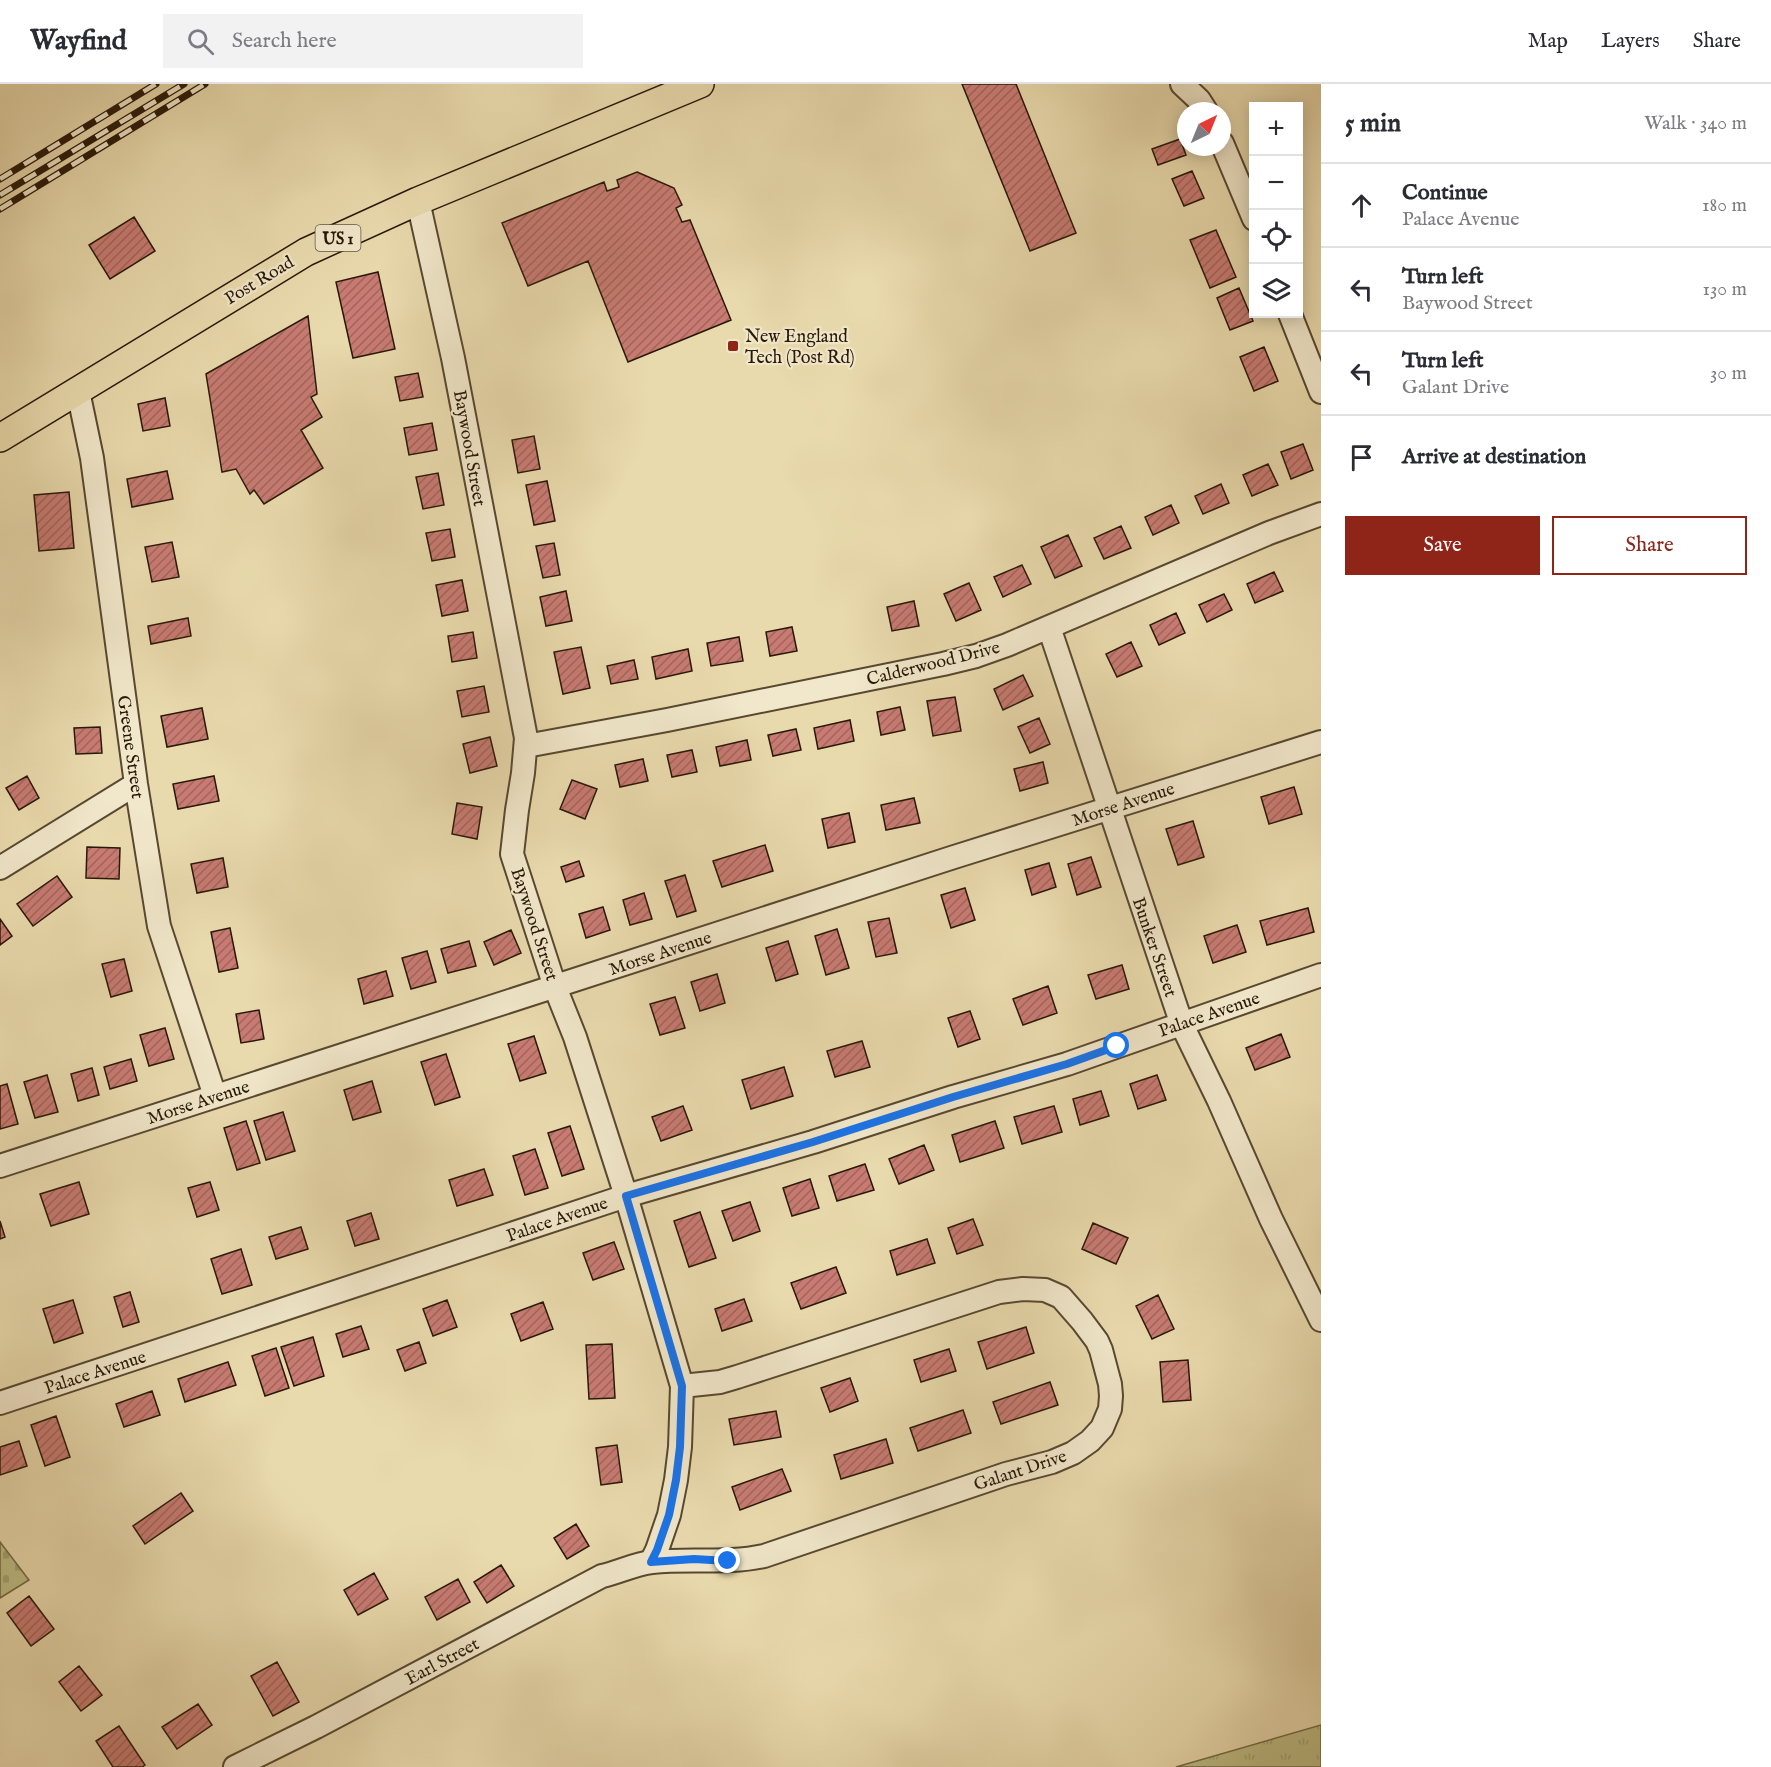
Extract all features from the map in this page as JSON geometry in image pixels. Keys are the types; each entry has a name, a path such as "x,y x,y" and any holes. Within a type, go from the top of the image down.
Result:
{"main road":[{"name":"Post Road","path":"0,438 306,252 418,201 700,84"}],"street":[{"path":"1182,84 1200,102"},
{"path":"1227,156 1250,210"},
{"name":"Baywood Street","path":"418,201 453,357 525,738 526,746 512,854 555,987 575,1037 626,1196 682,1386 680,1447 676,1480 669,1515 651,1562"},
{"path":"1292,318 1321,392"},
{"name":"Greene Street","path":"78,391 92,458 136,784 159,926 215,1096"},
{"name":"Calderwood Drive","path":"526,746 667,720 976,656 1269,533 1321,514"},
{"name":"Bunker Street","path":"1049,627 1182,1025 1220,1101 1270,1220 1321,1320"},
{"name":"Morse Avenue","path":"0,1166 951,858 1321,742"},
{"path":"0,868 136,784"},
{"name":"Palace Avenue","path":"0,1403 626,1196 813,1142 953,1097 1067,1064 1321,975"},
{"name":"Galant Drive","path":"651,1562 694,1559 728,1561 764,1556 997,1477 1052,1462 1073,1453 1090,1441 1102,1428 1110,1409 1111,1396 1108,1373 1096,1341 1082,1321 1061,1297 1045,1290 1023,1289 999,1292 720,1382 682,1386"},
{"name":"Earl Street","path":"235,1767 316,1727 602,1576 651,1562"}],"green space":[{"path":"0,1542 29,1580 0,1598"},
{"path":"1321,1725 1321,1767 1176,1767"}],"building":[{"path":"962,84 1016,84 1076,233 1030,251"},
{"path":"1177,140 1177,156 1183,156 1158,165 1152,149"},
{"path":"1192,171 1204,198 1184,206 1172,179"},
{"path":"637,172 674,188 682,205 676,208 682,222 690,220 731,320 628,362 588,261 528,286 502,223 604,182 607,191 619,187 617,180"},
{"path":"134,217 155,251 110,279 89,245"},
{"path":"1216,230 1236,277 1210,288 1190,240"},
{"path":"378,272 395,349 353,358 336,282"},
{"path":"1239,288 1249,312 1249,318 1253,321 1230,330 1217,298"},
{"path":"308,316 317,394 311,397 322,417 301,430 323,468 264,504 254,490 250,494 236,469 222,472 206,374"},
{"path":"1264,347 1278,381 1254,391 1240,357"},
{"path":"418,373 423,397 400,401 395,377"},
{"path":"165,398 170,426 143,431 138,404"},
{"path":"432,423 437,450 409,455 404,428"},
{"path":"534,436 540,469 518,473 512,440"},
{"path":"1303,444 1313,470 1291,479 1281,452"},
{"path":"1268,464 1278,485 1252,496 1243,475"},
{"path":"167,471 173,499 132,507 127,479"},
{"path":"438,473 444,505 423,509 416,477"},
{"path":"547,481 555,521 534,525 526,485"},
{"path":"1221,484 1229,503 1203,514 1195,496"},
{"path":"69,492 74,548 39,551 34,495"},
{"path":"1171,505 1179,523 1153,535 1145,517"},
{"path":"1121,526 1131,548 1104,559 1094,538"},
{"path":"450,529 455,557 432,561 426,533"},
{"path":"1068,535 1082,566 1055,578 1041,547"},
{"path":"172,542 179,577 152,582 145,547"},
{"path":"554,543 560,575 543,578 536,546"},
{"path":"1022,565 1031,584 1003,597 994,577"},
{"path":"1274,572 1283,591 1255,603 1247,584"},
{"path":"462,580 468,611 442,616 436,585"},
{"path":"969,583 981,610 956,621 944,594"},
{"path":"566,591 572,621 546,626 540,597"},
{"path":"1224,594 1232,610 1207,622 1199,605"},
{"path":"914,601 919,626 892,631 887,607"},
{"path":"1176,613 1185,633 1159,645 1150,625"},
{"path":"188,618 191,636 151,644 148,626"},
{"path":"792,627 797,651 770,656 766,632"},
{"path":"473,632 477,658 452,662 448,636"},
{"path":"739,637 743,661 711,666 707,643"},
{"path":"1131,642 1142,666 1117,677 1106,654"},
{"path":"581,647 590,688 563,694 554,652"},
{"path":"688,649 692,671 656,679 652,657"},
{"path":"634,660 638,679 611,684 607,666"},
{"path":"1023,675 1033,696 1003,710 994,689"},
{"path":"484,686 489,712 462,717 457,691"},
{"path":"955,697 961,731 933,736 927,701"},
{"path":"900,707 905,730 881,735 877,712"},
{"path":"202,708 208,739 167,747 161,716"},
{"path":"1039,718 1050,744 1030,753 1018,727"},
{"path":"850,720 854,741 818,749 814,728"},
{"path":"100,727 102,753 76,754 74,728"},
{"path":"796,729 801,750 773,756 768,735"},
{"path":"490,737 497,766 470,773 463,744"},
{"path":"747,740 751,760 720,766 716,747"},
{"path":"692,750 697,772 672,777 667,755"},
{"path":"643,759 648,781 620,787 615,765"},
{"path":"1043,762 1048,783 1020,791 1014,769"},
{"path":"27,776 39,798 19,810 6,788"},
{"path":"214,776 219,801 178,809 173,784"},
{"path":"572,780 597,789 585,819 560,809"},
{"path":"1294,787 1302,814 1269,824 1261,797"},
{"path":"914,798 920,823 886,830 881,805"},
{"path":"457,803 482,807 477,839 452,834"},
{"path":"849,813 855,842 828,848 822,819"},
{"path":"1193,821 1204,857 1178,865 1166,829"},
{"path":"765,845 773,871 722,887 713,861"},
{"path":"87,847 120,848 119,879 86,878"},
{"path":"1091,857 1101,887 1077,895 1068,864"},
{"path":"223,858 228,887 197,893 191,864"},
{"path":"579,861 584,876 566,882 561,867"},
{"path":"1049,863 1056,887 1032,895 1025,870"},
{"path":"685,875 696,911 677,917 665,881"},
{"path":"57,876 72,897 33,926 17,904"},
{"path":"965,888 975,920 951,928 941,895"},
{"path":"644,893 652,919 630,925 623,900"},
{"path":"603,907 610,930 586,938 579,914"},
{"path":"1308,908 1314,932 1267,945 1260,921"},
{"path":"889,918 897,953 876,957 868,922"},
{"path":"0,919 12,936 0,945"},
{"path":"1237,925 1246,952 1213,963 1204,936"},
{"path":"230,928 238,968 219,972 211,932"},
{"path":"837,929 849,968 826,975 815,936"},
{"path":"511,930 521,953 494,965 484,942"},
{"path":"469,941 476,966 448,973 441,949"},
{"path":"788,941 798,974 776,981 766,948"},
{"path":"427,951 436,982 411,989 402,958"},
{"path":"124,959 132,991 111,997 102,964"},
{"path":"1122,965 1129,989 1096,999 1088,975"},
{"path":"386,971 393,996 364,1004 358,979"},
{"path":"717,974 725,1003 700,1011 691,982"},
{"path":"1048,986 1057,1013 1023,1025 1013,999"},
{"path":"675,997 685,1028 660,1035 650,1004"},
{"path":"259,1010 264,1039 241,1043 236,1014"},
{"path":"970,1011 980,1039 958,1047 948,1018"},
{"path":"165,1028 174,1059 149,1066 140,1035"},
{"path":"1281,1034 1290,1057 1255,1070 1246,1048"},
{"path":"534,1036 546,1073 520,1081 508,1044"},
{"path":"862,1041 870,1067 835,1077 827,1051"},
{"path":"446,1054 460,1097 435,1105 421,1062"},
{"path":"131,1059 137,1081 110,1089 104,1067"},
{"path":"784,1067 793,1096 751,1109 742,1080"},
{"path":"92,1068 99,1095 78,1101 71,1074"},
{"path":"47,1075 58,1112 35,1118 24,1082"},
{"path":"1157,1075 1166,1100 1138,1109 1130,1084"},
{"path":"372,1081 381,1112 353,1120 344,1090"},
{"path":"7,1084 18,1124 0,1129 0,1086"},
{"path":"1101,1091 1109,1116 1080,1125 1073,1099"},
{"path":"683,1106 692,1130 661,1141 652,1117"},
{"path":"1054,1106 1062,1132 1022,1144 1014,1117"},
{"path":"283,1112 295,1151 266,1160 254,1121"},
{"path":"246,1121 260,1163 237,1170 224,1128"},
{"path":"995,1121 1004,1148 960,1162 952,1135"},
{"path":"570,1126 584,1169 562,1176 548,1133"},
{"path":"924,1145 934,1170 899,1184 889,1159"},
{"path":"535,1149 548,1188 525,1195 513,1156"},
{"path":"865,1164 874,1190 837,1201 829,1176"},
{"path":"484,1169 493,1195 457,1206 449,1180"},
{"path":"810,1179 819,1208 792,1216 783,1188"},
{"path":"79,1182 89,1214 51,1226 40,1194"},
{"path":"210,1182 219,1210 197,1217 188,1188"},
{"path":"750,1202 760,1231 733,1241 722,1211"},
{"path":"700,1212 716,1258 689,1267 674,1221"},
{"path":"371,1213 379,1239 355,1246 347,1221"},
{"path":"973,1219 983,1245 957,1254 948,1228"},
{"path":"0,1221 5,1237 0,1239"},
{"path":"1093,1223 1128,1238 1116,1264 1082,1249"},
{"path":"301,1227 308,1249 276,1259 269,1237"},
{"path":"927,1239 935,1263 897,1275 890,1251"},
{"path":"614,1242 624,1269 593,1280 583,1253"},
{"path":"241,1249 252,1285 222,1294 211,1259"},
{"path":"836,1267 846,1293 801,1309 791,1283"},
{"path":"130,1292 139,1322 123,1327 114,1297"},
{"path":"1158,1295 1174,1329 1152,1339 1136,1306"},
{"path":"744,1299 752,1321 722,1331 715,1309"},
{"path":"73,1300 83,1333 54,1343 43,1309"},
{"path":"447,1300 457,1327 433,1336 423,1309"},
{"path":"543,1302 553,1329 521,1341 511,1314"},
{"path":"361,1326 369,1349 343,1357 336,1334"},
{"path":"1026,1327 1034,1353 987,1369 978,1342"},
{"path":"313,1337 324,1376 294,1386 281,1347"},
{"path":"419,1342 426,1363 405,1371 397,1350"},
{"path":"612,1344 615,1398 589,1399 586,1345"},
{"path":"276,1348 289,1388 265,1396 252,1356"},
{"path":"949,1349 956,1371 921,1382 914,1360"},
{"path":"1188,1360 1191,1400 1163,1402 1160,1362"},
{"path":"228,1362 236,1385 185,1402 178,1379"},
{"path":"850,1378 858,1401 830,1412 821,1388"},
{"path":"1050,1382 1058,1405 1001,1424 993,1402"},
{"path":"152,1391 160,1415 124,1427 116,1404"},
{"path":"963,1410 971,1433 918,1451 910,1428"},
{"path":"776,1411 781,1437 734,1445 729,1419"},
{"path":"56,1416 70,1457 45,1466 31,1425"},
{"path":"886,1439 893,1463 841,1479 834,1455"},
{"path":"19,1441 27,1466 0,1475 0,1447"},
{"path":"617,1445 622,1482 601,1485 596,1448"},
{"path":"782,1469 791,1491 740,1510 732,1487"},
{"path":"181,1493 193,1511 145,1544 133,1526"},
{"path":"576,1524 589,1546 567,1559 554,1538"},
{"path":"501,1565 514,1586 487,1603 474,1582"},
{"path":"374,1573 388,1599 358,1615 344,1590"},
{"path":"458,1579 470,1602 437,1620 425,1597"},
{"path":"29,1596 54,1629 31,1646 7,1613"},
{"path":"277,1662 299,1702 273,1716 251,1676"},
{"path":"79,1666 102,1695 81,1711 59,1682"},
{"path":"198,1704 212,1725 177,1749 162,1727"},
{"path":"119,1726 145,1765 142,1767 113,1767 96,1741"}],"railway":[{"path":"0,179 156,84"},
{"path":"0,195 184,84"},
{"path":"0,209 205,84"}],"place":[{"name":"New England Tech (Post Rd)","path":"733,346"}],"route":[{"path":"728,1561 694,1559 677,1562 651,1562 669,1515 676,1480 680,1447 682,1386 626,1196 813,1142 953,1097 1067,1064 1117,1046"}]}
